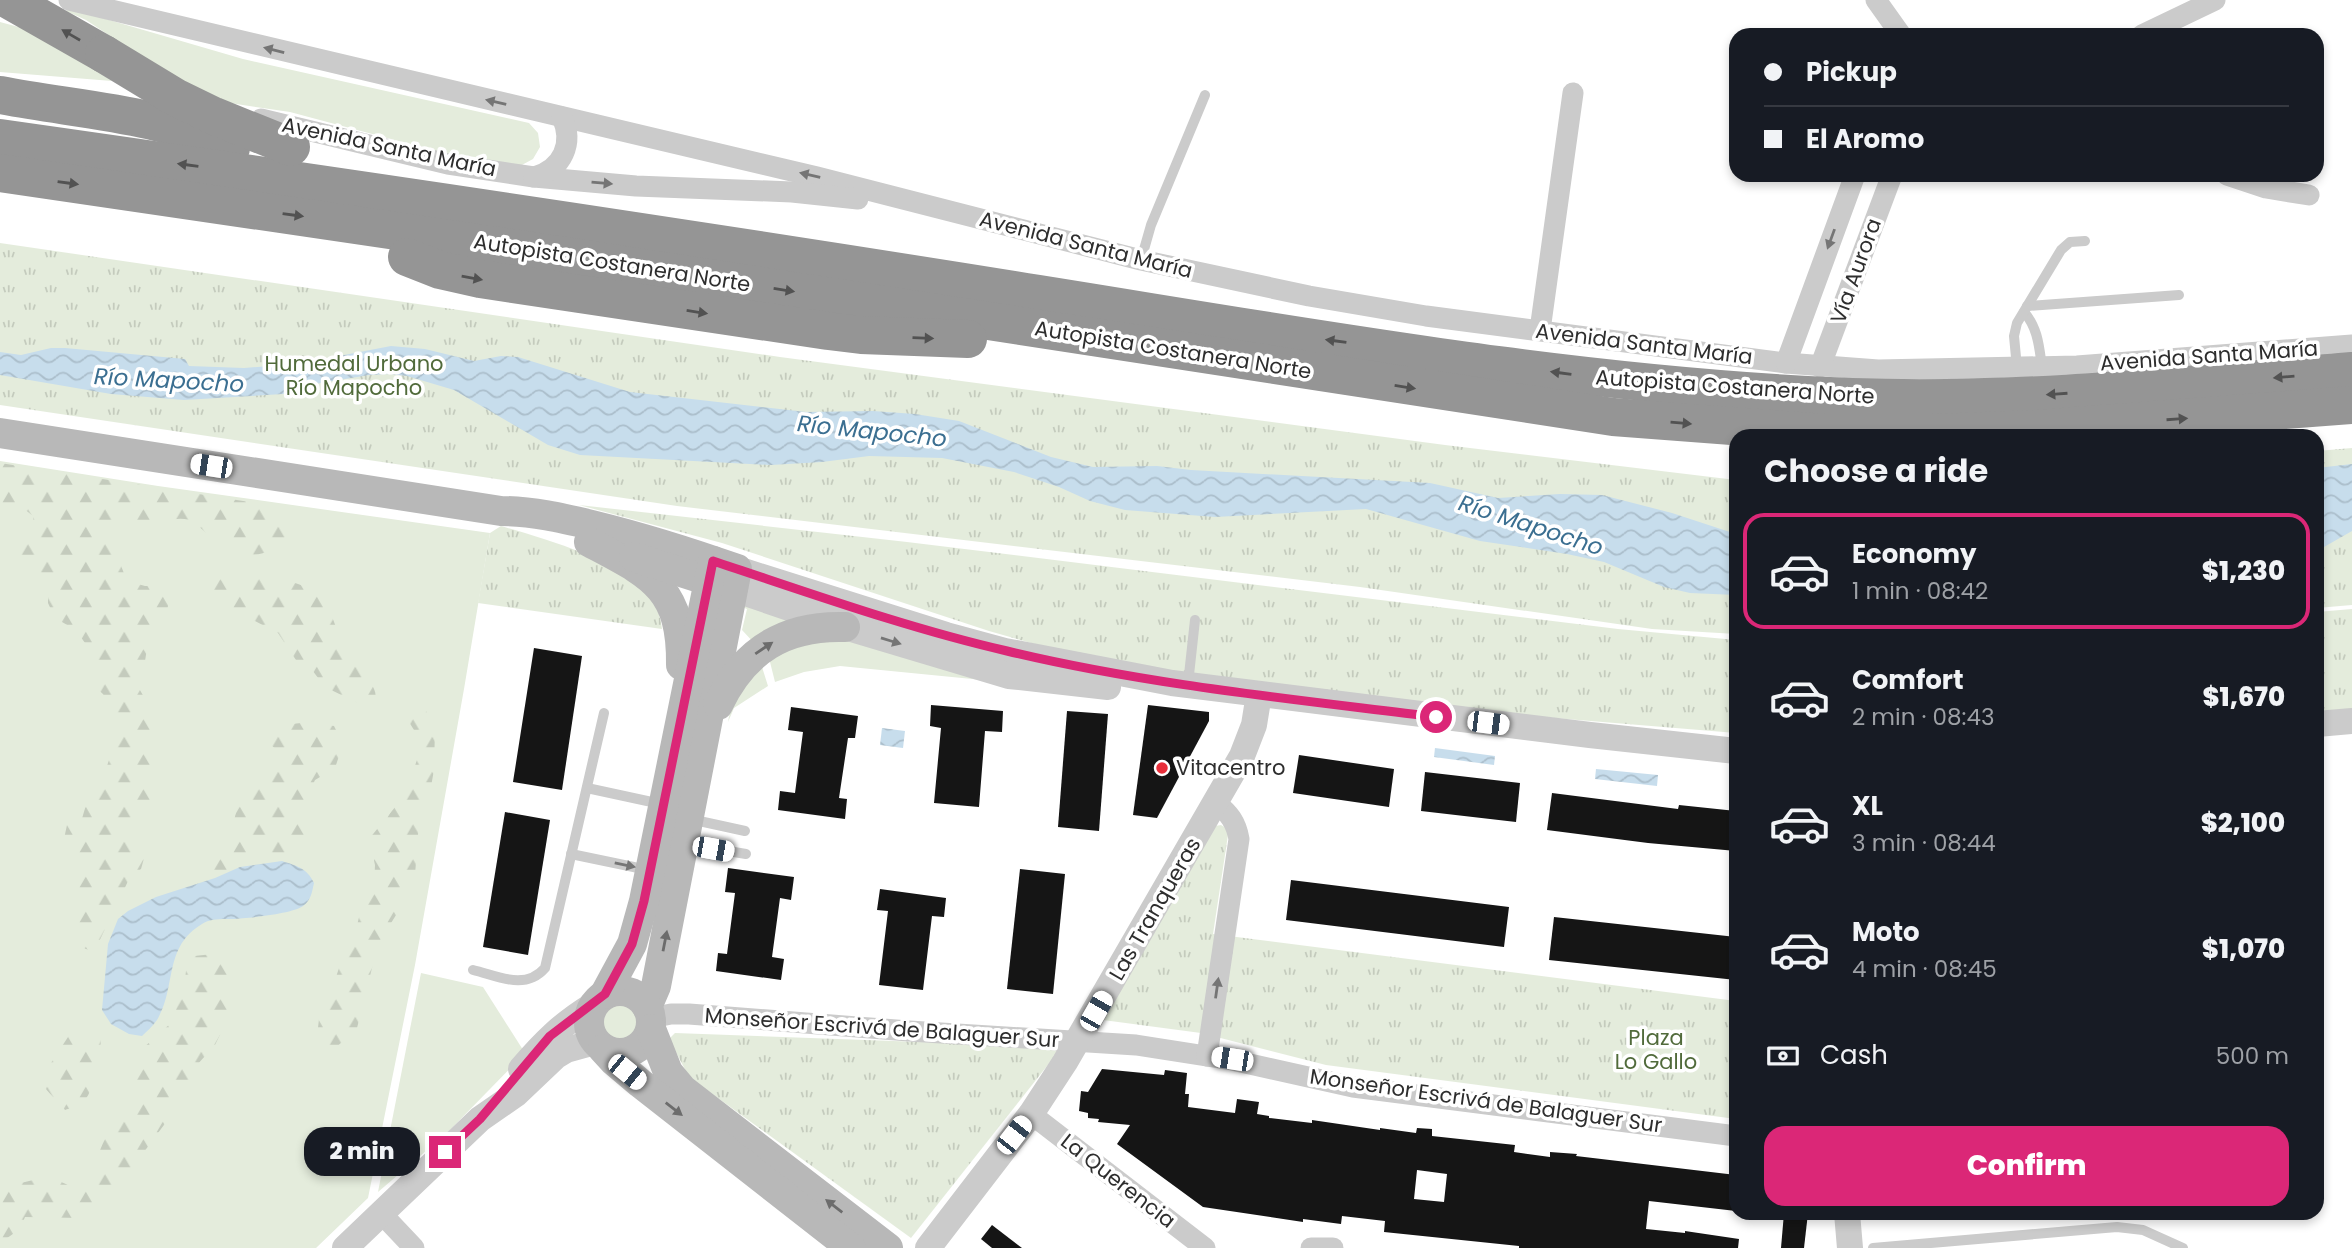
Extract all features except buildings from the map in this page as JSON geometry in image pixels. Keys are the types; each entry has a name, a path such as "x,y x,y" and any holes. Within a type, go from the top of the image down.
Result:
{"highway":[{"path":"31,7 175,97 214,116 335,162 456,192 498,209"},
{"path":"0,95 164,124 205,136 231,148"},
{"name":"Autopista Costanera Norte","path":"0,138 498,209 1304,336 1596,378 1676,386 1858,397 2043,395 2352,371"},
{"name":"Autopista Costanera Norte","path":"0,173 308,217 1613,417 1772,429"},
{"path":"407,257 440,270 480,279 850,334 1005,341 1096,338"},
{"name":"Autopista Costanera Norte","path":"2036,429 2352,405"}],"main road":[{"path":"0,433 575,521 629,534 723,575"},
{"path":"501,511 589,542 723,575"},
{"path":"589,542 643,571 655,581 672,605 681,636 678,822 650,1018 641,1046 632,1051 622,1054 599,1045"},
{"path":"680,719 723,575"},
{"path":"702,744 723,575"},
{"path":"845,627 797,631 756,653 736,673 702,744 678,822 650,871 632,944 589,1017 589,1030 614,1061 640,1083 851,1248"},
{"path":"599,1000 615,991 634,994 650,1018 668,1072 683,1090 888,1248"}],"street":[{"path":"1876,0 1895,28"},
{"path":"2157,28 2215,0"},
{"name":"Avenida Santa María","path":"31,7 562,117 817,177 1141,260 1309,296 1426,316 1786,363 1878,370 2042,367 2352,345"},
{"name":"Avenida Santa María","path":"0,80 234,113 448,164 534,177 636,186 830,196 947,211"},
{"path":"1540,330 1573,93"},
{"path":"534,177 550,170 565,151 568,137 562,117"},
{"name":"Vía Aurora","path":"1786,363 1852,182"},
{"name":"Vía Aurora","path":"1821,367 1889,182"},
{"path":"2248,182 2266,188 2309,195"},
{"path":"723,575 845,627 1009,676 1132,689 1180,685"},
{"path":"723,575 1005,651 1180,685 1729,750"},
{"name":"Las Tranqueras","path":"928,1248 1031,1114 1078,1042 1242,756 1254,725 1259,694"},
{"path":"2324,723 2352,721"},
{"path":"1207,1056 1239,839 1236,825 1229,813 1216,803"},
{"path":"345,1248 480,1119 550,1036 599,1000"},
{"name":"Monseñor Escrivá de Balaguer Sur","path":"650,1018 690,1014 1136,1045 1207,1056 1353,1087 1729,1135"},
{"path":"480,1119 516,1094 556,1056 566,1050 599,1045"},
{"name":"La Querencia","path":"1031,1114 1205,1248"},
{"path":"380,1212 414,1248"},
{"path":"1848,1220 1850,1248"},
{"path":"1311,1248 1334,1248"}],"lane":[{"path":"1141,260 1151,225 1205,95"},
{"path":"2017,368 2014,336 2017,323 2061,250 2070,242 2085,241"},
{"path":"2025,309 2179,295"},
{"path":"2025,309 2037,333 2042,367"},
{"path":"1180,685 1195,620"},
{"path":"473,970 520,982 530,981 545,968 604,713"},
{"path":"587,788 678,822 746,854"},
{"path":"678,822 745,831"},
{"path":"571,854 650,871"},
{"path":"1873,1248 2117,1227 2143,1230 2183,1248"}],"green space":[{"path":"68,8 243,59 529,123 538,133 540,147 533,159 520,166 447,154 290,112 223,102 160,69 86,20 66,11"},
{"path":"0,22 37,32 112,81 0,72"},
{"name":"Humedal Urbano Río Mapocho","path":"0,243 780,357 1445,445 1729,479 1729,634 1652,629 1360,587 677,506 0,405"},
{"path":"2352,448 2352,605 2324,607 2324,450"},
{"path":"0,461 490,533 415,965 368,1198 316,1248 0,1248"},
{"path":"0,463 275,506 287,524 289,539 280,546 262,554 244,554 212,538 189,520 108,524 108,543 114,548 127,581 145,586 162,586 171,595 167,610 150,630 145,661 137,685 148,704 147,721 156,744 145,784 158,795 152,815 138,823 131,831 148,844 141,869 130,877 94,952 73,944 75,890 85,874 81,865 62,848 67,825 81,822 93,781 106,769 116,739 116,722 103,694 93,685 90,657 85,643 76,630 55,618 48,603 41,573 24,571 12,563 14,547 34,530 33,516 23,508 0,507"},
{"path":"579,505 907,542 1618,629 1729,639 1729,732 1542,717 1088,659 989,631 722,543"},
{"path":"501,526 580,552 618,570 652,597 662,629 478,603 490,533"},
{"path":"257,573 301,585 321,598 348,654 371,684 376,705 364,706 325,687 309,666 296,660 278,633 253,620 216,610 209,592 215,580"},
{"path":"744,599 805,615 755,644 742,630 747,609 742,607"},
{"path":"2352,609 2352,709 2324,711 2324,611"},
{"path":"831,630 1022,684 840,666 804,672 775,682 770,662 771,650"},
{"path":"762,667 768,686 734,708 728,722 732,704 739,691"},
{"path":"409,704 425,709 435,727 434,770 430,792 419,822 415,875 406,899 378,944 357,1028 329,1054 316,1045 319,1019 342,959 354,938 360,913 374,886 375,865 369,839 405,795 420,751 419,738 404,714"},
{"path":"310,722 334,726 343,744 335,768 315,780 307,797 313,838 296,853 245,861 223,875 202,877 205,864 221,853 231,833 239,800 280,770 279,752 271,745 274,726"},
{"name":"Plaza Lo Gallo","path":"1215,826 1226,828 1228,835 1213,934 1729,1000 1729,1118 1326,1065 1201,1033 1103,1020"},
{"path":"223,953 233,965 230,983 233,1008 215,1045 196,1066 181,1102 123,1184 95,1214 82,1218 25,1217 20,1229 0,1243 0,1185 45,1178 74,1188 90,1175 107,1133 122,1121 128,1111 133,1091 126,1082 142,1049 171,1023 184,987 186,971 194,956"},
{"path":"421,973 483,987 525,1053 446,1134 378,1192"},
{"path":"619,1003 633,1009 639,1023 633,1037 619,1043 605,1037 599,1023 605,1009"},
{"path":"102,1028 97,1069 86,1099 81,1104 65,1110 42,1082 49,1066 70,1034"},
{"path":"675,1033 1062,1047 911,1238 689,1077 669,1039"}],"water":[{"name":"Río Mapocho","path":"391,346 425,349 474,361 501,356 518,357 630,392 806,412 873,411 959,421 1051,457 1093,467 1157,466 1430,483 1498,498 1560,494 1602,495 1672,513 1729,532 1729,595 1690,593 1664,587 1604,562 1480,541 1366,509 1215,517 1125,510 1090,501 1014,472 942,458 869,456 771,465 580,455 548,445 454,390 407,376 369,375 315,384 283,394 184,400 111,394 0,375 0,352 21,355 51,348 65,348 185,359 189,366 244,368 297,364"},
{"path":"2352,464 2352,531 2324,547 2324,467"},
{"path":"882,728 905,731 903,748 880,745"},
{"path":"1435,748 1495,756 1494,765 1434,757"},
{"path":"1596,769 1658,775 1657,786 1595,779"},
{"path":"282,861 301,868 314,883 306,904 280,913 213,920 202,924 181,944 163,1007 152,1026 142,1036 129,1034 111,1024 102,1010 108,944 118,919 156,897 240,867"}],"place":[{"name":"Vitacentro","path":"1162,768"}],"route":[{"path":"445,1152 480,1119 550,1036 605,994 632,944 644,901 713,561 946,635 1036,658 1188,686 1436,717"}]}
